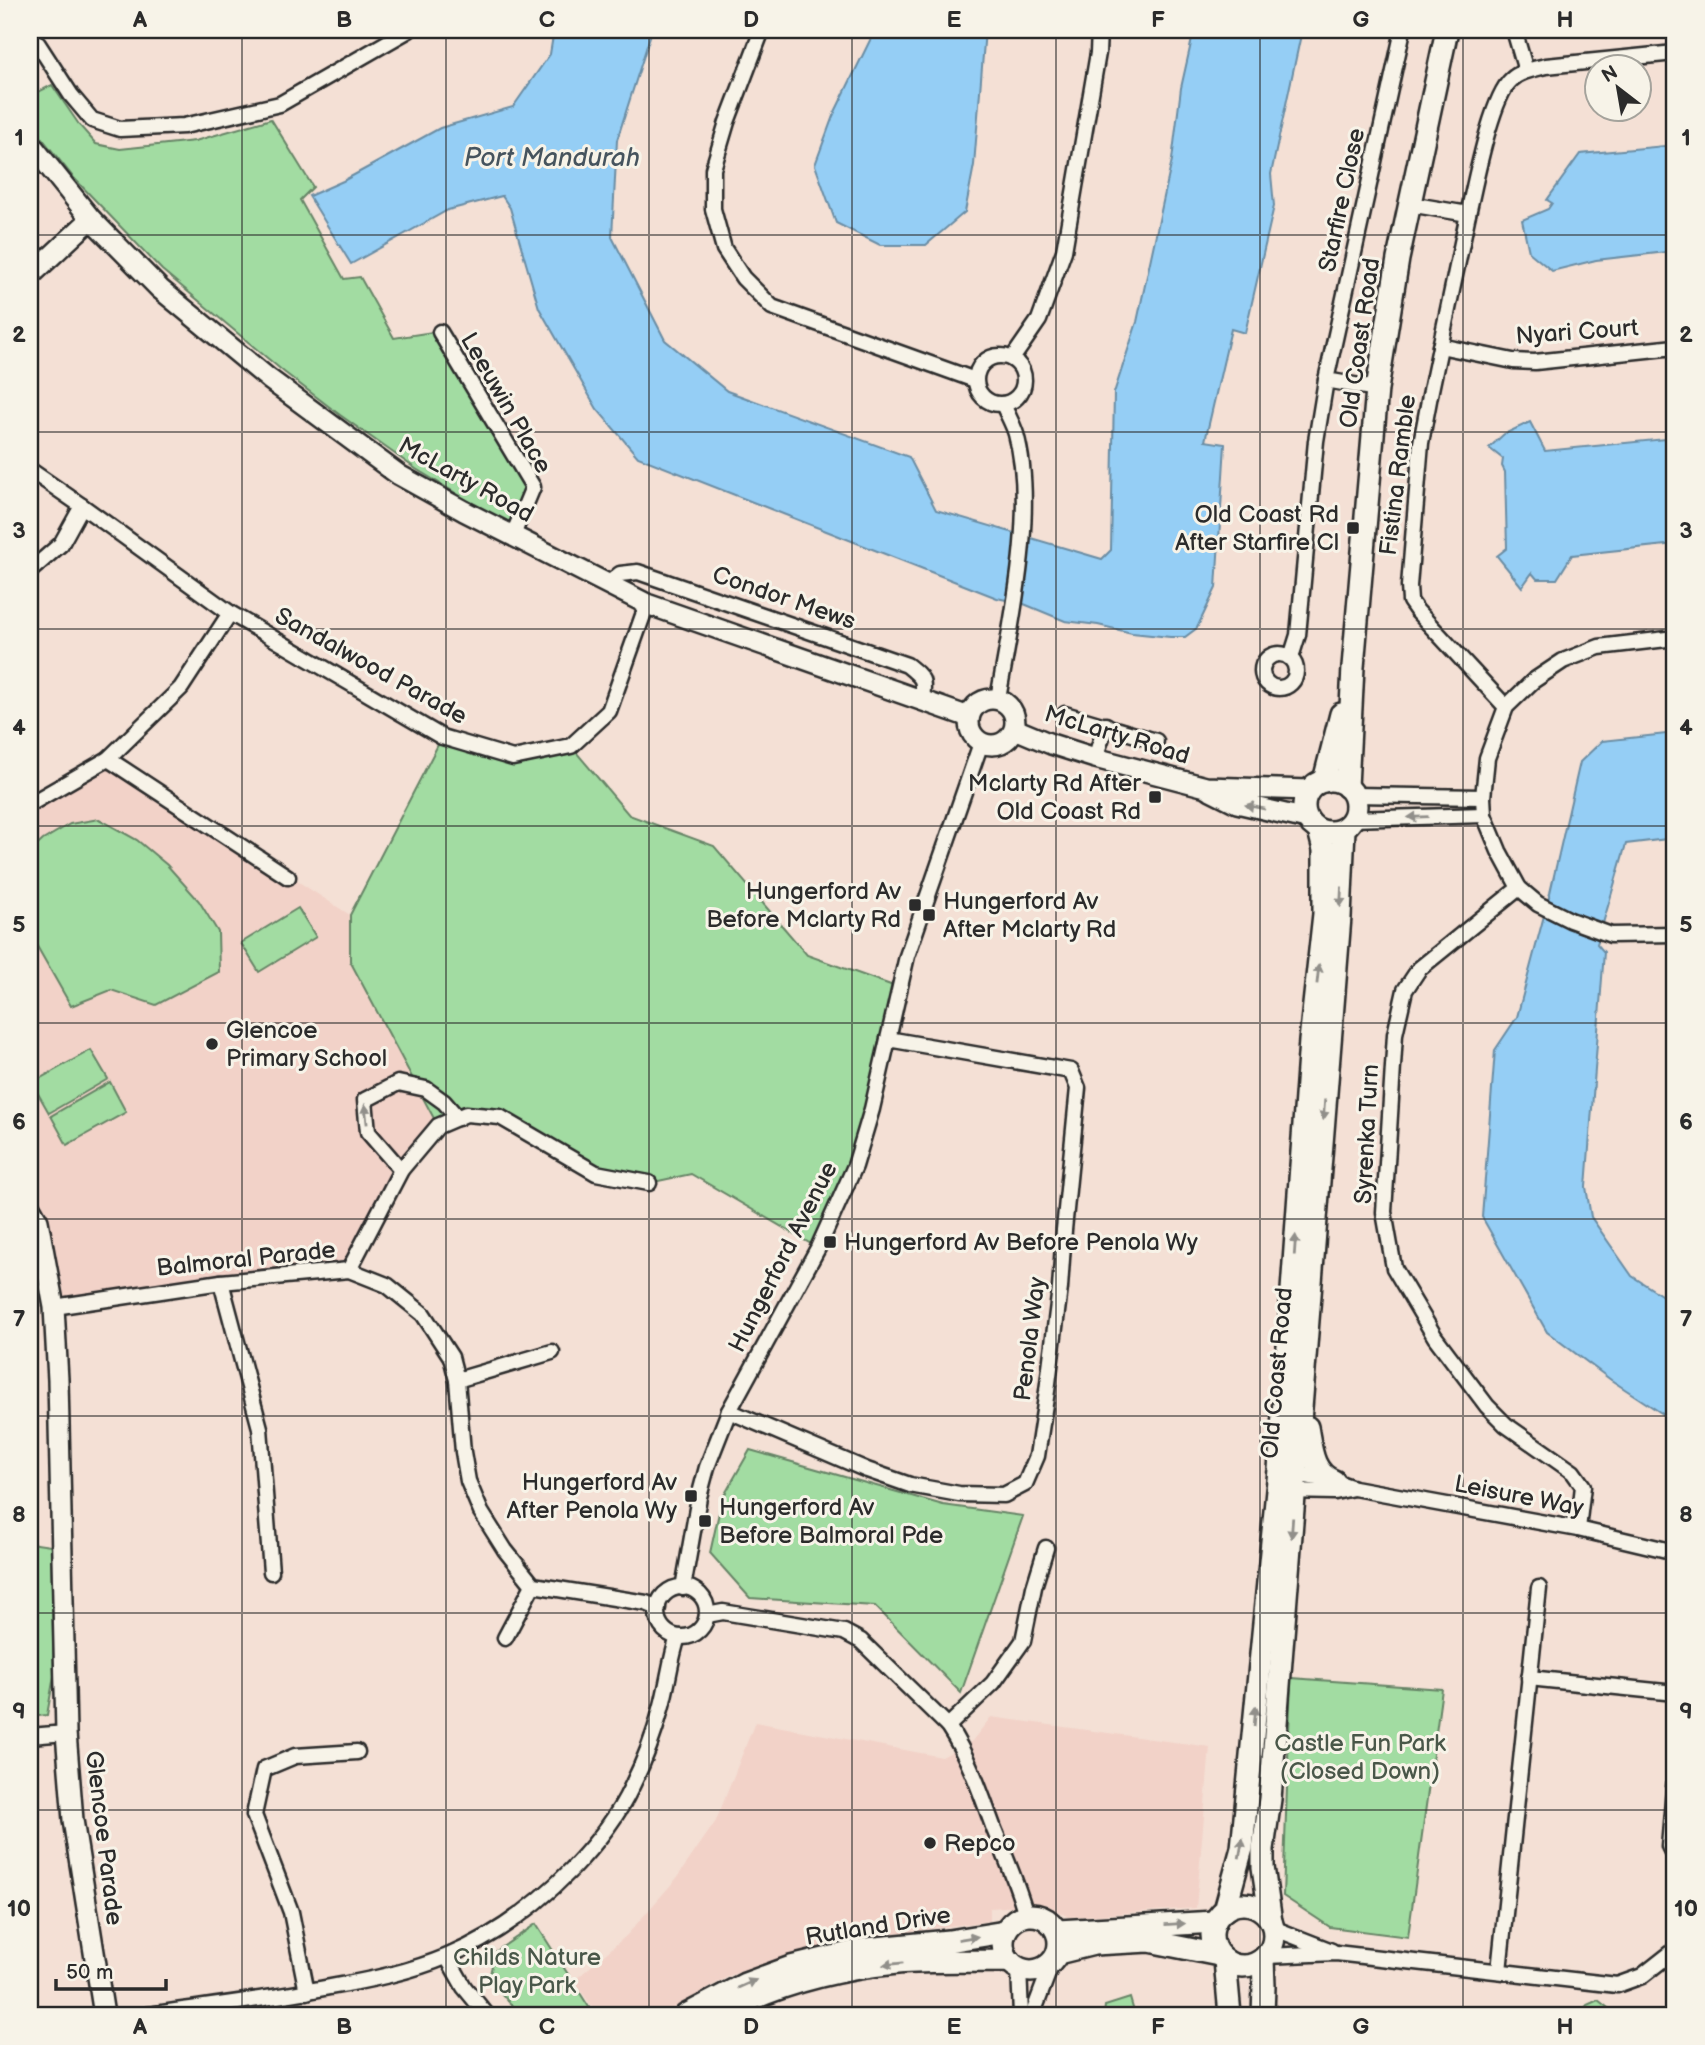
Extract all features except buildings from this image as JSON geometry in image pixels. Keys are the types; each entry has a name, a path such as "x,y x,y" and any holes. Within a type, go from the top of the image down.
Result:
{"main road":[{"name":"Old Coast Road","path":"1220,1916 1242,1848 1286,1482 1303,1387 1348,824 1355,809 1350,791 1353,667 1377,389 1398,259 1447,30"},
{"name":"Old Coast Road","path":"1272,1925 1263,1849 1270,1799 1310,1041 1324,914 1324,850 1304,805 1317,786 1353,667"},
{"path":"1317,786 1334,781 1350,791"},
{"path":"1313,824 1330,832 1348,824"},
{"path":"1303,1387 1306,1423 1314,1463 1325,1478 1334,1481"},
{"path":"1055,1958 1060,1942 1058,1931 1051,1922 1041,1916 1019,1917 1005,1932 1004,1952 1014,1965 1031,1971 1042,1969 1055,1958 1094,1944 1149,1941 1222,1957 1240,1966 1256,1963 1264,1957 1273,1942 1272,1925 1266,1914 1242,1904 1220,1916 1058,1931"},
{"path":"1220,1916 1212,1939 1222,1957 1230,2015"},
{"name":"Rutland Drive","path":"686,2015 745,1984 791,1967 866,1949 949,1941 1005,1932"},
{"path":"1263,2015 1264,1957"},
{"name":"Rutland Drive","path":"719,2015 783,1986 841,1971 900,1963 1014,1965"}],"street":[{"path":"32,44 92,120 120,129 184,127 280,104 409,30"},
{"path":"762,30 727,122 713,169 713,209 724,249 743,278 772,307 975,380"},
{"path":"1012,359 1039,320 1064,251 1100,30"},
{"name":"Starfire Close","path":"1289,657 1298,635 1316,441 1326,380 1403,30"},
{"path":"1514,30 1526,71 1546,66 1675,53"},
{"name":"Fistina Ramble","path":"1506,707 1416,611 1410,601 1409,586 1421,443 1468,214 1492,116 1501,92 1512,79 1526,71"},
{"name":"McLarty Road","path":"30,143 91,219 160,289 269,380 399,475 647,604 969,717"},
{"path":"1409,204 1468,214"},
{"path":"30,276 91,219"},
{"name":"Leeuwin Place","path":"440,332 533,487 513,535"},
{"name":"Nyari Court","path":"1440,346 1513,361 1535,362 1675,347"},
{"path":"999,356 1012,359 1022,370 1024,380 1023,388 1015,399 1003,404 987,401 978,391 975,380 978,369 988,359 999,356"},
{"path":"1326,380 1377,389"},
{"path":"998,699 1022,534 1023,472 1015,433 1003,404"},
{"name":"Sandalwood Parade","path":"30,470 230,613 442,737 513,758 570,746 609,710 647,604"},
{"path":"30,571 61,544 82,506"},
{"name":"Condor Mews","path":"608,584 621,574 638,572 907,665 921,676 924,685 922,699"},
{"path":"30,804 108,759 181,688 230,613"},
{"path":"1675,639 1599,647 1563,661 1533,681 1506,707 1487,758 1483,797 1484,815 1499,850 1519,888 1538,904 1570,920 1611,935 1675,933"},
{"path":"998,699 1005,702 1014,714 1015,729 1001,744 987,745 981,743 971,732 969,717 972,710 983,700 998,699"},
{"path":"1065,714 1156,741"},
{"path":"1096,758 1106,725"},
{"name":"McLarty Road","path":"1015,729 1051,744 1206,787 1237,803 1313,824"},
{"name":"Hungerford Avenue","path":"683,1588 699,1497 707,1467 729,1412 818,1248 856,1166 920,916 981,743"},
{"path":"108,759 288,877"},
{"name":"McLarty Road","path":"1206,787 1317,786"},
{"path":"1350,791 1483,797"},
{"path":"1348,824 1484,815"},
{"name":"Syrenka Turn","path":"1519,888 1419,969 1405,990 1395,1034 1384,1212 1394,1268 1435,1337 1487,1406 1506,1425 1573,1472 1583,1486 1578,1529"},
{"name":"Penola Way","path":"729,1412 867,1470 910,1485 959,1494 1004,1495 1025,1484 1037,1456 1060,1288 1078,1088 1071,1071 888,1039"},
{"path":"401,1170 368,1132 365,1100 398,1083 426,1089 444,1102 458,1118"},
{"path":"349,1270 401,1170 438,1126 466,1114 500,1117 596,1173 649,1183"},
{"name":"Glencoe Parade","path":"30,1207 38,1221 54,1307 66,1733 74,1821 104,2015"},
{"name":"Balmoral Parade","path":"54,1307 221,1282 349,1270 387,1285 424,1314 452,1357 468,1481 481,1512 505,1550 533,1585"},
{"path":"221,1282 260,1428 271,1572"},
{"path":"457,1380 552,1352"},
{"name":"Leisure Way","path":"1286,1482 1334,1481 1354,1488 1578,1529 1675,1552"},
{"name":"Leisure Way","path":"1286,1482 1335,1492 1354,1488"},
{"path":"948,1726 993,1683 1023,1641 1034,1587 1046,1548"},
{"path":"505,1637 533,1585 646,1603 658,1608"},
{"path":"683,1588 701,1596 707,1615 698,1631 689,1636 678,1637 662,1627 658,1608 667,1593 683,1588"},
{"path":"1499,1971 1539,1588"},
{"path":"707,1615 723,1612 823,1628 853,1636 881,1659 948,1726 967,1758 1026,1915"},
{"path":"147,2015 307,1992 391,1975 447,1956 511,1922 541,1899 580,1861 615,1816 630,1791 662,1709 678,1637"},
{"path":"1530,1678 1675,1693"},
{"path":"30,1736 66,1733"},
{"path":"307,1992 291,1912 254,1815 264,1769 295,1756 357,1752"},
{"path":"1675,1777 1669,1846 1675,1858"},
{"path":"1272,1925 1336,1953"},
{"path":"1264,1957 1336,1953 1617,1985 1642,1976 1675,1950"},
{"path":"447,1956 464,1987 487,2015"},
{"path":"1034,2015 1055,1958"},
{"path":"1014,1965 1021,2015"}],"shaded area":[{"name":"Glencoe Primary School","path":"108,759 350,915 350,961 438,1126 401,1170 349,1270 54,1307 30,1207 30,804"},
{"path":"991,1717 1210,1747 1196,1908 1068,1917 1046,1904 990,1908 990,1921 845,1939 731,1975 661,2015 598,2015 574,1981 627,1935 676,1879 716,1821 755,1722 942,1757 972,1741"}],"green space":[{"path":"52,85 96,144 120,149 195,141 271,119 313,187 300,200 344,279 360,277 394,338 432,332 526,485 510,526 416,469 340,415 162,270 73,177 30,123 30,96"},
{"path":"442,737 513,758 571,746 629,815 714,846 807,955 899,988 872,1109 818,1248 691,1174 649,1183 596,1173 500,1117 466,1114 438,1126 350,961 350,915"},
{"path":"99,819 137,840 167,865 199,901 218,932 219,972 156,1005 111,990 71,1006 30,934 30,852 43,840 70,824"},
{"path":"298,908 316,937 259,972 241,943"},
{"path":"91,1050 108,1079 49,1113 32,1083"},
{"path":"110,1082 126,1112 67,1145 51,1116"},
{"path":"750,1450 943,1505 1023,1516 961,1693 875,1606 750,1598 710,1553 722,1499"},
{"path":"30,1543 51,1546 54,1676 47,1715 30,1717"},
{"name":"Castle Fun Park (Closed Down)","path":"1291,1678 1442,1689 1408,1937 1330,1927 1283,1896"},
{"name":"Childs Nature Play Park","path":"536,1924 594,2015 520,2015 489,1979 495,1952"},
{"path":"1130,1998 1135,2015 1104,2015 1105,2006"},
{"path":"1598,2000 1617,2015 1580,2015 1587,2005"}],"water":[{"name":"Port Mandurah","path":"554,30 652,30 617,140 612,237 665,340 727,391 909,457 936,510 1102,559 1111,550 1114,393 1137,322 1172,160 1181,88 1194,30 1302,30 1271,174 1274,206 1245,333 1231,329 1205,441 1225,444 1216,588 1197,628 1185,637 1170,637 1065,621 1024,604 997,598 638,457 597,409 539,308 510,208 502,196 448,210 351,264 309,196 343,181 440,128 513,107 550,54"},
{"path":"875,30 985,30 974,165 965,212 926,245 880,245 836,223 815,165 833,116"},
{"path":"1675,145 1675,251 1596,260 1552,271 1529,252 1522,220 1548,209 1552,203 1547,200 1580,154"},
{"path":"1530,422 1545,451 1675,438 1675,544 1572,555 1557,579 1537,579 1532,573 1522,587 1497,556 1507,548 1505,472 1503,459 1489,448 1504,434"},
{"path":"1675,733 1675,838 1626,844 1597,944 1604,952 1586,1187 1591,1217 1632,1276 1675,1304 1675,1422 1611,1380 1547,1332 1482,1217 1495,1050 1517,1017 1550,893 1580,762 1602,741"}],"place":[{"name":"Old Coast Rd After Starfire Cl","path":"1353,528"},
{"name":"Mclarty Rd After Old Coast Rd","path":"1155,797"},
{"name":"Hungerford Av Before Mclarty Rd","path":"915,905"},
{"name":"Hungerford Av After Mclarty Rd","path":"929,915"},
{"name":"Glencoe Primary School","path":"212,1044"},
{"name":"Hungerford Av Before Penola Wy","path":"830,1242"},
{"name":"Hungerford Av After Penola Wy","path":"691,1496"},
{"name":"Hungerford Av Before Balmoral Pde","path":"705,1521"},
{"name":"Repco","path":"930,1843"}]}
